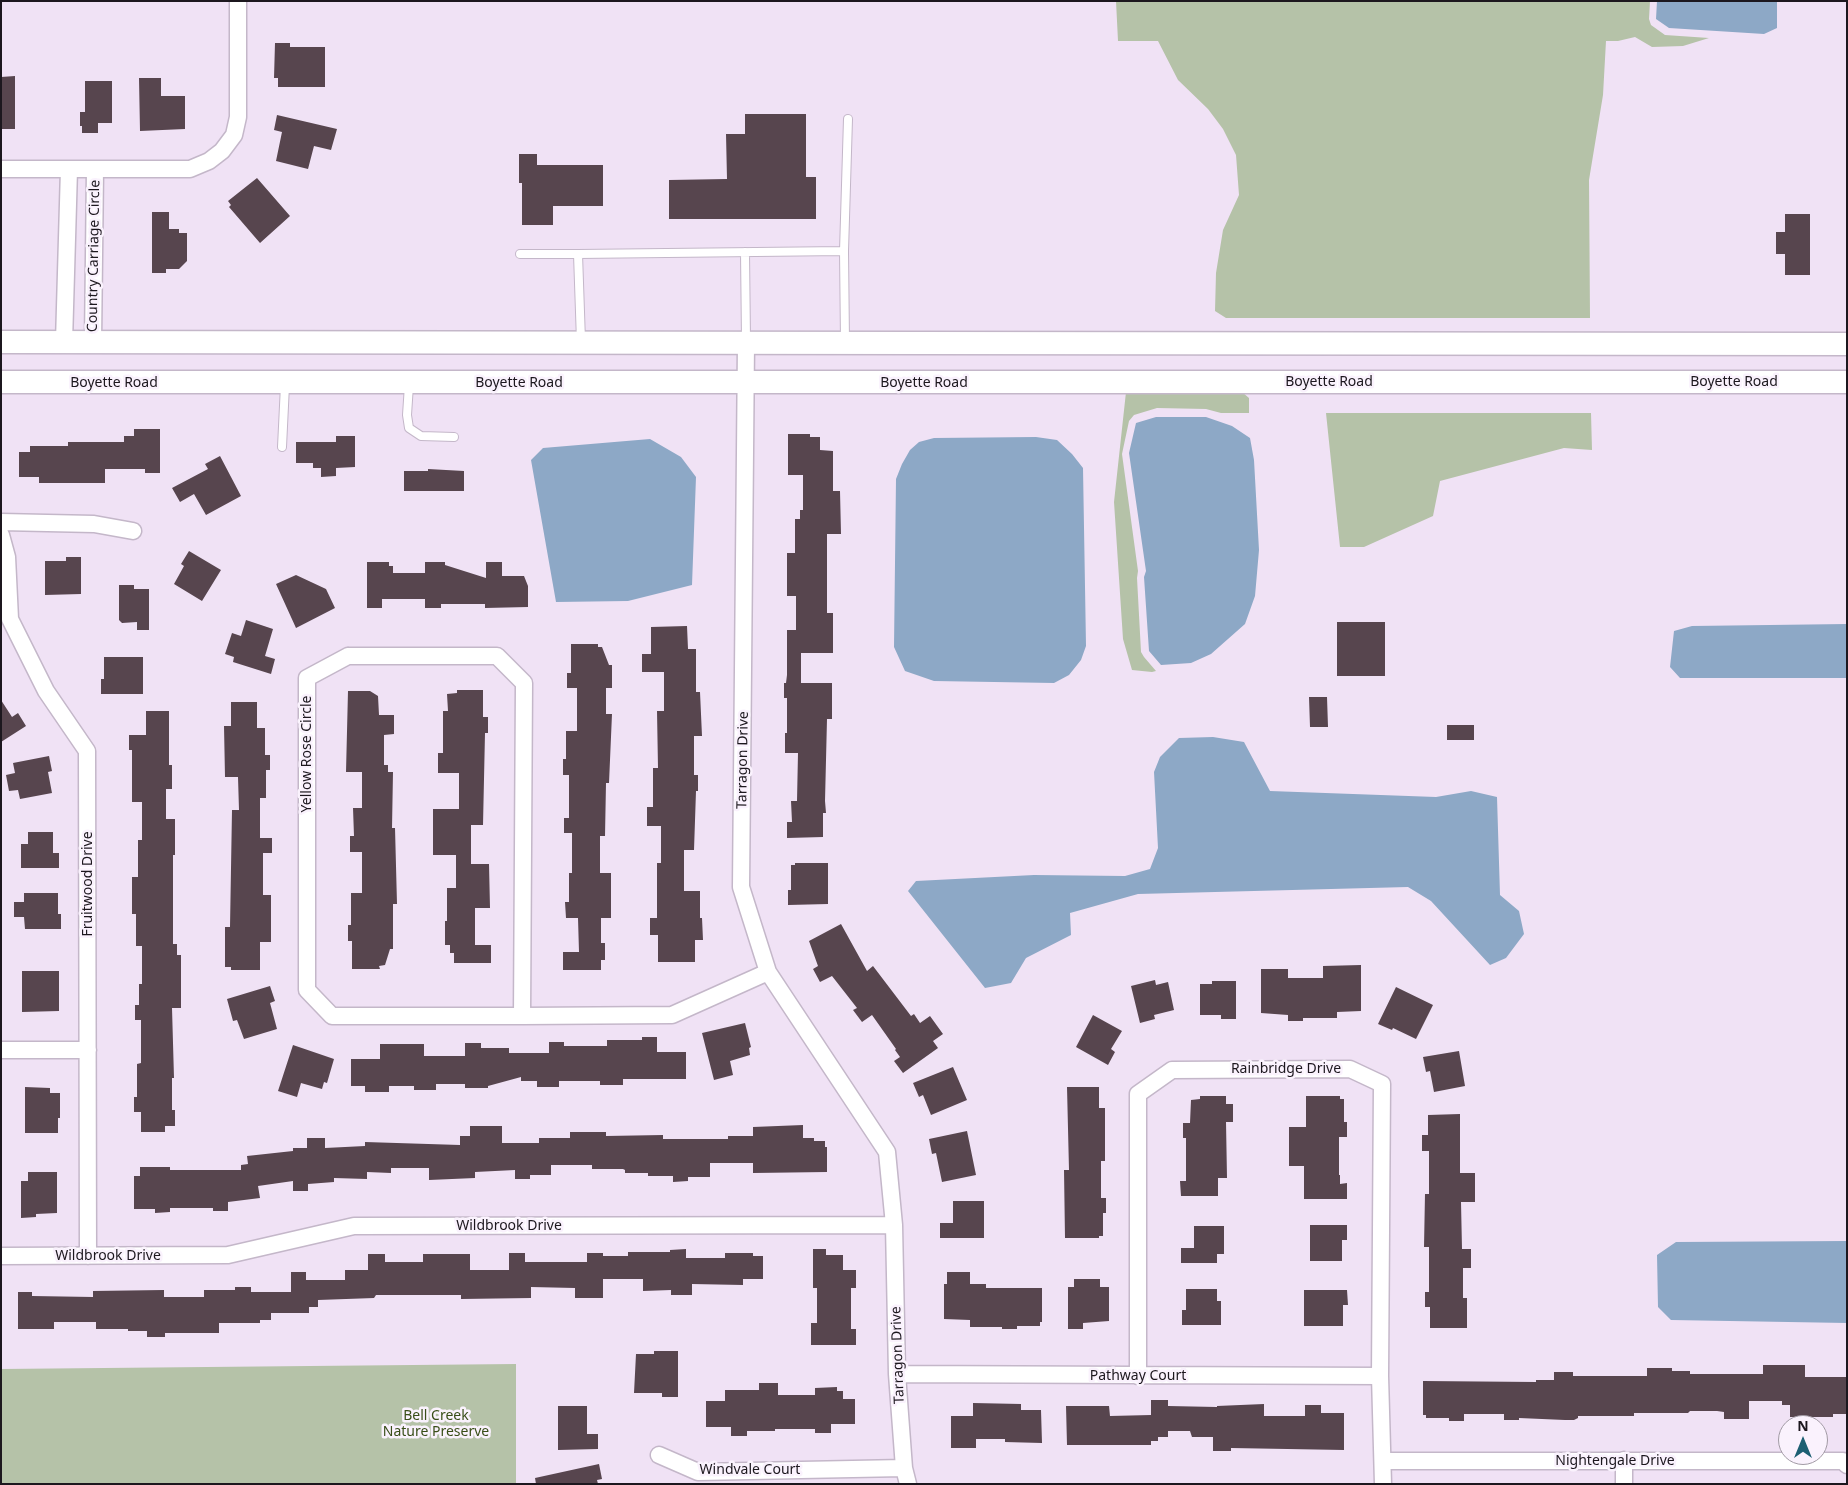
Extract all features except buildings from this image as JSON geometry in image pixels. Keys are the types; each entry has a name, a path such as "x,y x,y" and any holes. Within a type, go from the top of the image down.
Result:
{"main road":[{"path":"1,342 1847,344"},
{"name":"Boyette Road","path":"1,382 1847,382"}],"street":[{"name":"Country Carriage Circle","path":"1,169 190,169 209,162 222,151 234,135 238,117 238,1"},
{"name":"Country Carriage Circle","path":"64,342 69,169"},
{"name":"Country Carriage Circle","path":"93,342 96,169"},
{"name":"Tarragon Drive","path":"746,343 742,887 768,972 887,1152 894,1225 897,1374 906,1476"},
{"path":"1,522 94,524 133,531"},
{"name":"Fruitwood Drive","path":"1,534 7,557 10,619 46,691 87,751 88,1256"},
{"name":"Yellow Rose Circle","path":"522,1016 524,683 497,656 348,656 307,678 307,990 332,1016 522,1016 672,1015 768,972"},
{"path":"1,1050 88,1050"},
{"name":"Rainbridge Drive","path":"1138,1376 1138,1094 1172,1070 1350,1069 1382,1084 1380,1376 1383,1484"},
{"name":"Wildbrook Drive","path":"1,1256 228,1255 354,1226 894,1225"},
{"name":"Pathway Court","path":"897,1374 1380,1376"},
{"name":"Windvale Court","path":"659,1455 698,1472 906,1476"},
{"path":"1624,1460 1624,1484"},
{"name":"Nightengale Drive","path":"1383,1461 1624,1460 1843,1462 1847,1464"}],"lane":[{"path":"846,343 844,251 848,119"},
{"path":"520,254 844,251"},
{"path":"745,252 746,343"},
{"path":"578,254 581,343"},
{"path":"282,447 285,383"},
{"path":"409,383 407,415 410,428 421,436 454,437"}],"green space":[{"path":"1116,1 1650,1 1649,19 1651,25 1665,35 1709,38 1683,46 1652,47 1635,37 1618,41 1606,41 1603,95 1589,180 1590,318 1226,318 1215,311 1216,273 1223,230 1239,195 1236,155 1223,129 1208,109 1178,80 1158,41 1118,41"},
{"path":"1126,392 1242,392 1249,398 1249,413 1221,413 1206,409 1157,408 1134,415 1129,421 1122,454 1138,571 1141,652 1156,671 1152,672 1132,670 1123,639 1114,502"},
{"path":"1326,413 1591,413 1592,450 1564,448 1440,481 1433,516 1364,547 1340,547"},
{"name":"Bell Creek Nature Preserve","path":"516,1364 516,1484 1,1484 1,1369"}],"water":[{"path":"1657,1 1777,1 1777,28 1764,34 1669,28 1656,19"},
{"path":"1156,417 1206,417 1232,426 1250,438 1254,460 1259,550 1255,596 1245,624 1211,654 1191,663 1161,665 1149,651 1144,577 1146,571 1129,453 1136,423"},
{"path":"1036,437 1057,440 1083,468 1086,646 1081,660 1069,675 1054,683 934,681 905,671 894,647 896,479 902,464 910,450 919,442 934,438"},
{"path":"650,439 681,457 696,477 692,585 628,601 556,602 531,460 543,448"},
{"path":"1847,624 1847,678 1680,678 1670,667 1674,631 1692,626"},
{"path":"1213,737 1244,742 1270,791 1436,797 1471,791 1497,797 1500,895 1519,911 1524,934 1506,958 1490,965 1431,901 1408,887 1138,894 1070,913 1071,935 1026,958 1011,983 985,988 908,891 916,881 1034,875 1125,876 1150,869 1158,848 1154,772 1160,757 1179,738"},
{"path":"1847,1241 1847,1323 1671,1320 1658,1307 1657,1255 1676,1242"}]}
